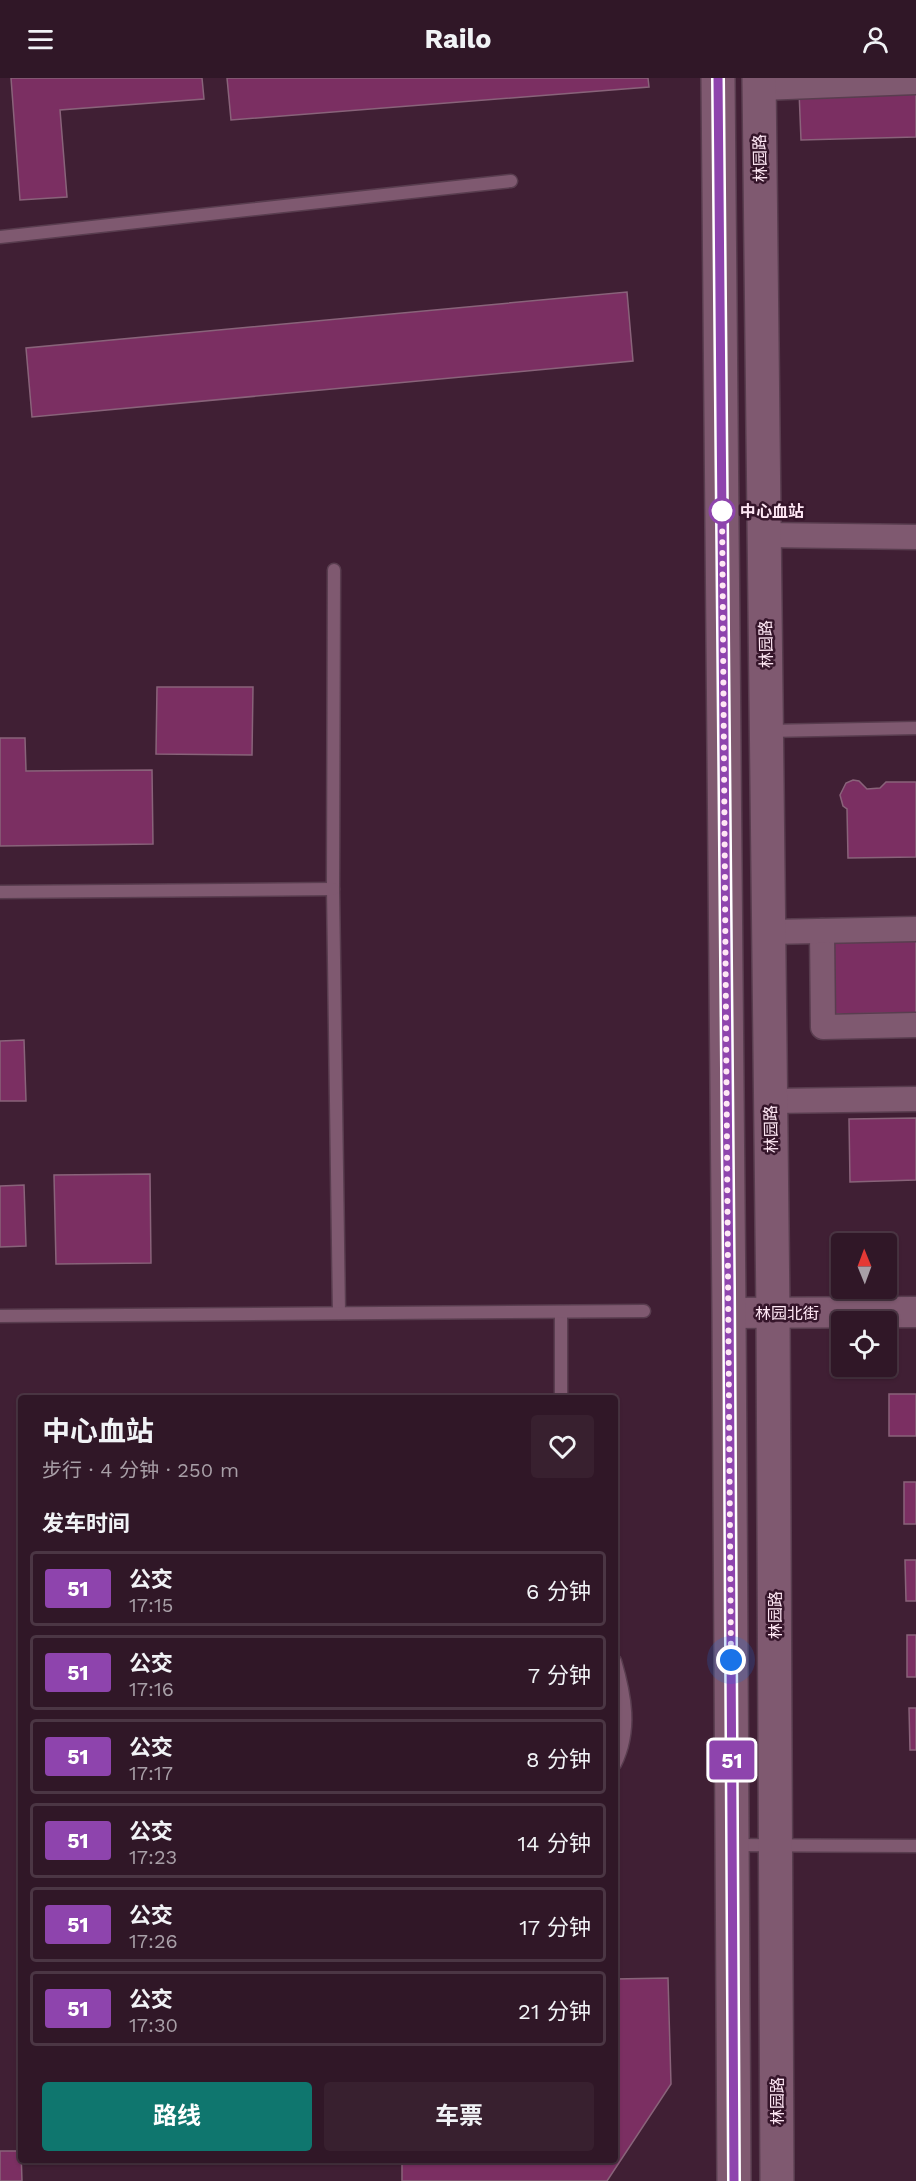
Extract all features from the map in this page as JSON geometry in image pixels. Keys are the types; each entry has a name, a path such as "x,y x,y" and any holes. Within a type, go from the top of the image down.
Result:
{"main road":[{"path":"718,78 734,2181"},
{"name":"林园路","path":"760,83 773,1313 777,2181"}],"street":[{"path":"760,83 916,82"},
{"path":"765,535 916,537"},
{"path":"769,932 916,929"},
{"path":"822,931 823,1027 916,1026"},
{"path":"771,1101 916,1099"},
{"name":"林园北街","path":"729,1313 916,1312"}],"lane":[{"path":"0,237 511,181"},
{"path":"334,570 333,889 339,1313"},
{"path":"767,731 916,728"},
{"path":"0,892 333,889"},
{"path":"561,1311 561,1395"},
{"path":"0,1316 644,1311"},
{"path":"618,1671 624,1691 627,1727 618,1755"},
{"path":"732,1845 916,1846"}],"building":[{"path":"11,78 202,78 204,99 60,110 67,197 20,200"},
{"path":"227,78 648,78 649,87 231,120"},
{"path":"916,88 916,137 801,140 799,91"},
{"path":"627,292 633,361 32,417 26,348"},
{"path":"157,687 253,687 252,755 156,754"},
{"path":"0,738 25,738 26,771 152,770 153,844 0,846"},
{"path":"853,780 859,781 867,789 880,788 886,782 916,782 916,857 848,858 847,809 843,806 840,795 846,783"},
{"path":"916,934 916,1013 833,1014 832,936"},
{"path":"24,1040 26,1101 0,1101 0,1041"},
{"path":"916,1118 916,1180 850,1182 849,1119"},
{"path":"150,1174 151,1263 56,1264 54,1175"},
{"path":"24,1185 26,1246 0,1247 0,1186"},
{"path":"889,1394 916,1394 916,1436 889,1436"},
{"path":"904,1482 916,1482 916,1524 904,1524"},
{"path":"905,1560 916,1560 916,1601 906,1601"},
{"path":"907,1635 916,1635 916,1677 907,1677"},
{"path":"909,1708 916,1708 916,1750 910,1750"},
{"path":"668,1978 671,2084 607,2181 402,2181 402,2163 618,2163 618,1979"},
{"path":"0,2151 18,2151 22,2181 0,2181"}],"bus line":[{"name":"51","path":"718,78 734,2181"}],"place":[{"name":"中心血站","path":"722,511"}],"route":[{"path":"722,511 722,505 731,1660"}]}
